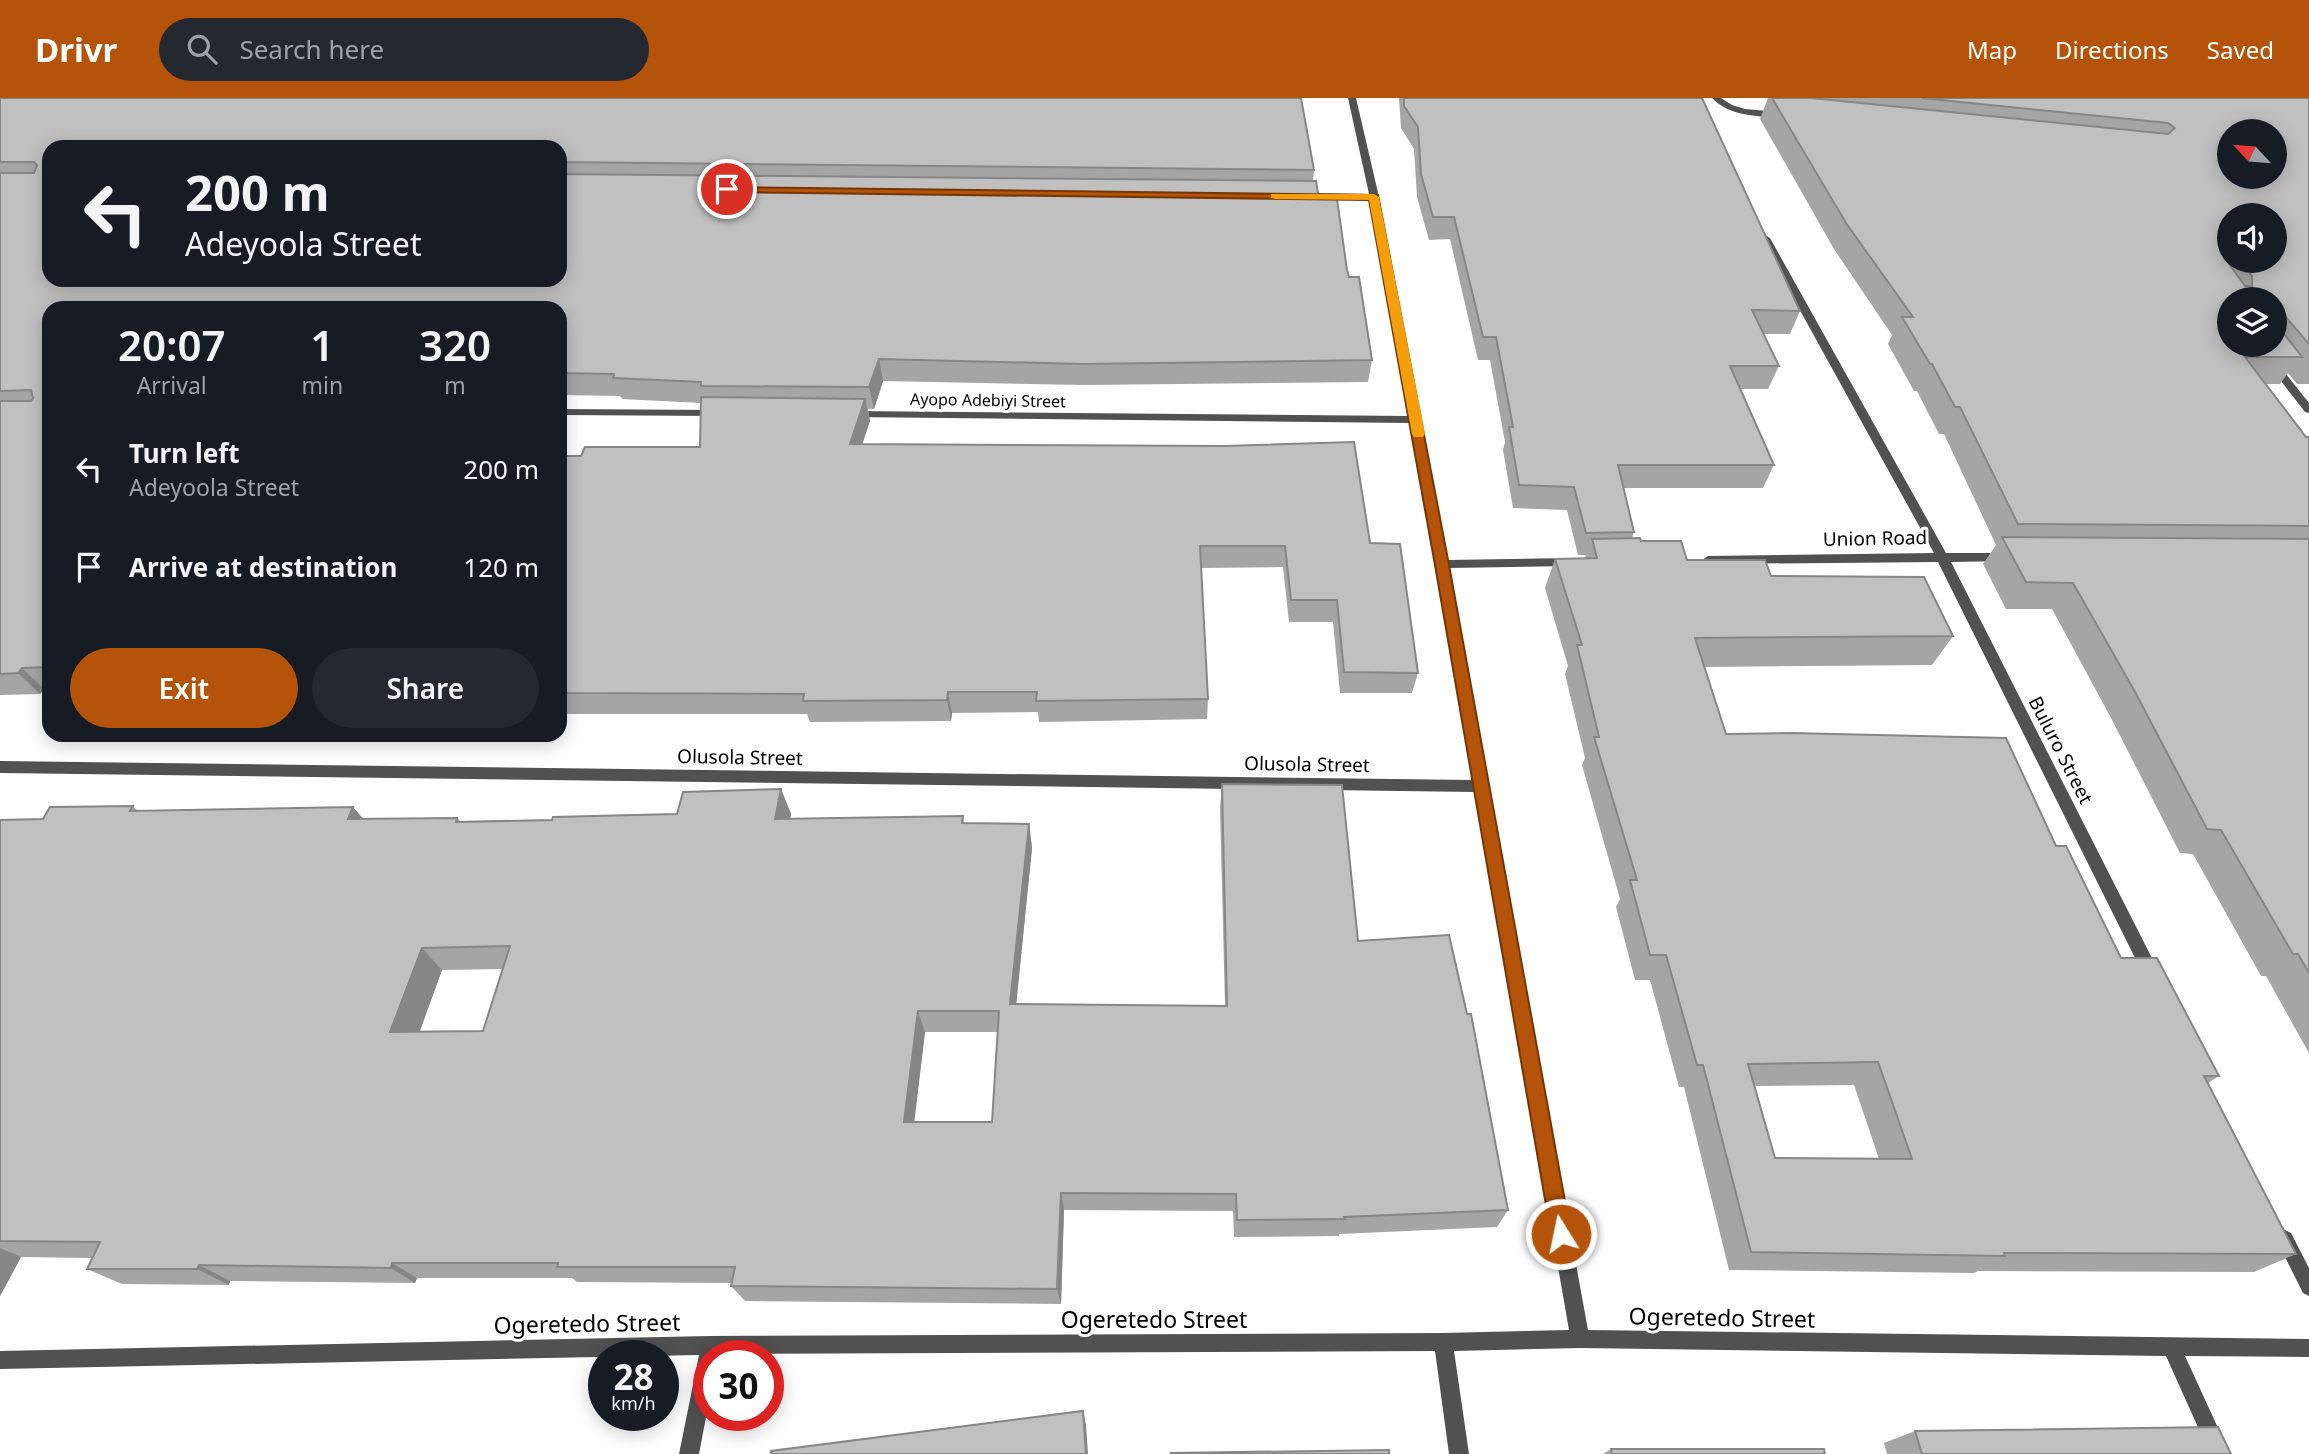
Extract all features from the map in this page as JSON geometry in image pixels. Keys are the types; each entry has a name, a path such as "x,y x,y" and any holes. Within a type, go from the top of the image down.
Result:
{"street":[{"path":"1352,98 1374,197 1442,565 1479,786 1580,1339"},
{"path":"1716,98 1721,104 1735,108 1788,116"},
{"path":"1292,196 1374,197"},
{"name":"Buluro Street","path":"1765,238 1942,556 2160,990"},
{"path":"2267,357 2309,410"},
{"path":"567,412 726,413"},
{"name":"Ayopo Adebiyi Street","path":"836,414 1415,420"},
{"name":"Union Road","path":"1692,561 2024,557"},
{"path":"1442,565 1581,562"},
{"name":"Olusola Street","path":"0,767 1479,786"},
{"path":"2278,1225 2309,1287"},
{"name":"Ogeretedo Street","path":"784,1345 1580,1339 2309,1348"},
{"path":"1443,1342 1459,1454"},
{"name":"Ogeretedo Street","path":"0,1360 693,1345"},
{"path":"2172,1348 2220,1454"},
{"path":"689,1454 693,1431"}],"building":[{"path":"0,98 1301,98 1314,170 567,162 567,140 42,140 42,287 567,287 567,174 1316,181 1319,199 1337,199 1347,270 1349,277 1359,277 1372,360 1083,364 879,359 869,387 701,386 701,382 613,378 614,374 567,373 567,301 42,301 42,667 22,668 18,673 0,674 0,401 31,401 33,398 31,390 0,391 0,173 34,173 37,165 34,162 0,162"},
{"path":"1404,98 1702,98 1800,311 1752,310 1779,366 1730,366 1774,465 1618,465 1634,532 1586,533 1574,487 1519,485 1509,427 1513,427 1496,337 1483,337 1454,217 1433,217 1421,174 1418,127 1404,106"},
{"path":"1772,98 1811,98 2168,134 2175,128 2168,123 1922,98 2309,98 2309,344 2287,318 2287,287 2217,287 2217,357 2245,357 2306,437 2309,437 2309,526 2018,524 1960,407 1955,407 1902,317 1913,317 1846,223"},
{"path":"2287,338 2302,357 2287,357"},
{"path":"701,397 865,399 850,444 1225,446 1354,442 1370,543 1400,544 1418,673 1344,672 1337,600 1291,600 1285,546 1200,546 1208,699 1036,701 1037,692 948,692 947,700 803,701 804,694 567,693 567,456 581,456 585,447 700,447"},
{"path":"2002,537 2309,539 2309,973 2298,954 2293,954 2221,830 2207,829 2134,690 2073,583 2026,582"},
{"path":"1592,539 1681,541 1687,560 1765,560 1771,576 1924,577 1953,636 1695,638 1726,734 2006,738 2056,846 2066,846 2121,958 2157,958 2219,1076 2204,1076 2296,1254 2004,1253 2005,1256 1751,1252 1703,1065 1697,1065 1666,955 1650,955 1630,880 1637,880 1594,737 1599,737 1577,645 1582,645 1555,559 1597,558","holes":["1878,1062 1912,1159 1775,1158 1748,1064"]},
{"path":"1222,784 1342,785 1358,941 1449,935 1467,1014 1471,1014 1508,1210 1344,1217 1345,1219 1237,1220 1236,1194 1061,1193 1057,1289 731,1286 735,1267 557,1267 558,1263 392,1263 391,1268 199,1265 197,1269 87,1269 100,1242 0,1241 0,820 43,819 50,807 133,806 130,811 353,807 348,819 457,818 456,822 552,820 553,817 677,814 683,792 781,789 775,819 963,816 962,823 1029,824 1010,1004 1227,1006","holes":["510,946 483,1031 390,1032 422,948","918,1011 999,1011 992,1122 904,1122"]},
{"path":"1083,1411 1086,1454 771,1454 771,1451"},
{"path":"2218,1427 2231,1454 1922,1454 1915,1431"},
{"path":"1611,1449 1824,1449 1825,1454 1612,1454"},
{"path":"1389,1450 1389,1454 1171,1454 1171,1453"}],"slow traffic":[{"path":"1275,196 1374,197 1418,434"}],"route":[{"path":"727,189 1374,197 1561,1234"}]}
